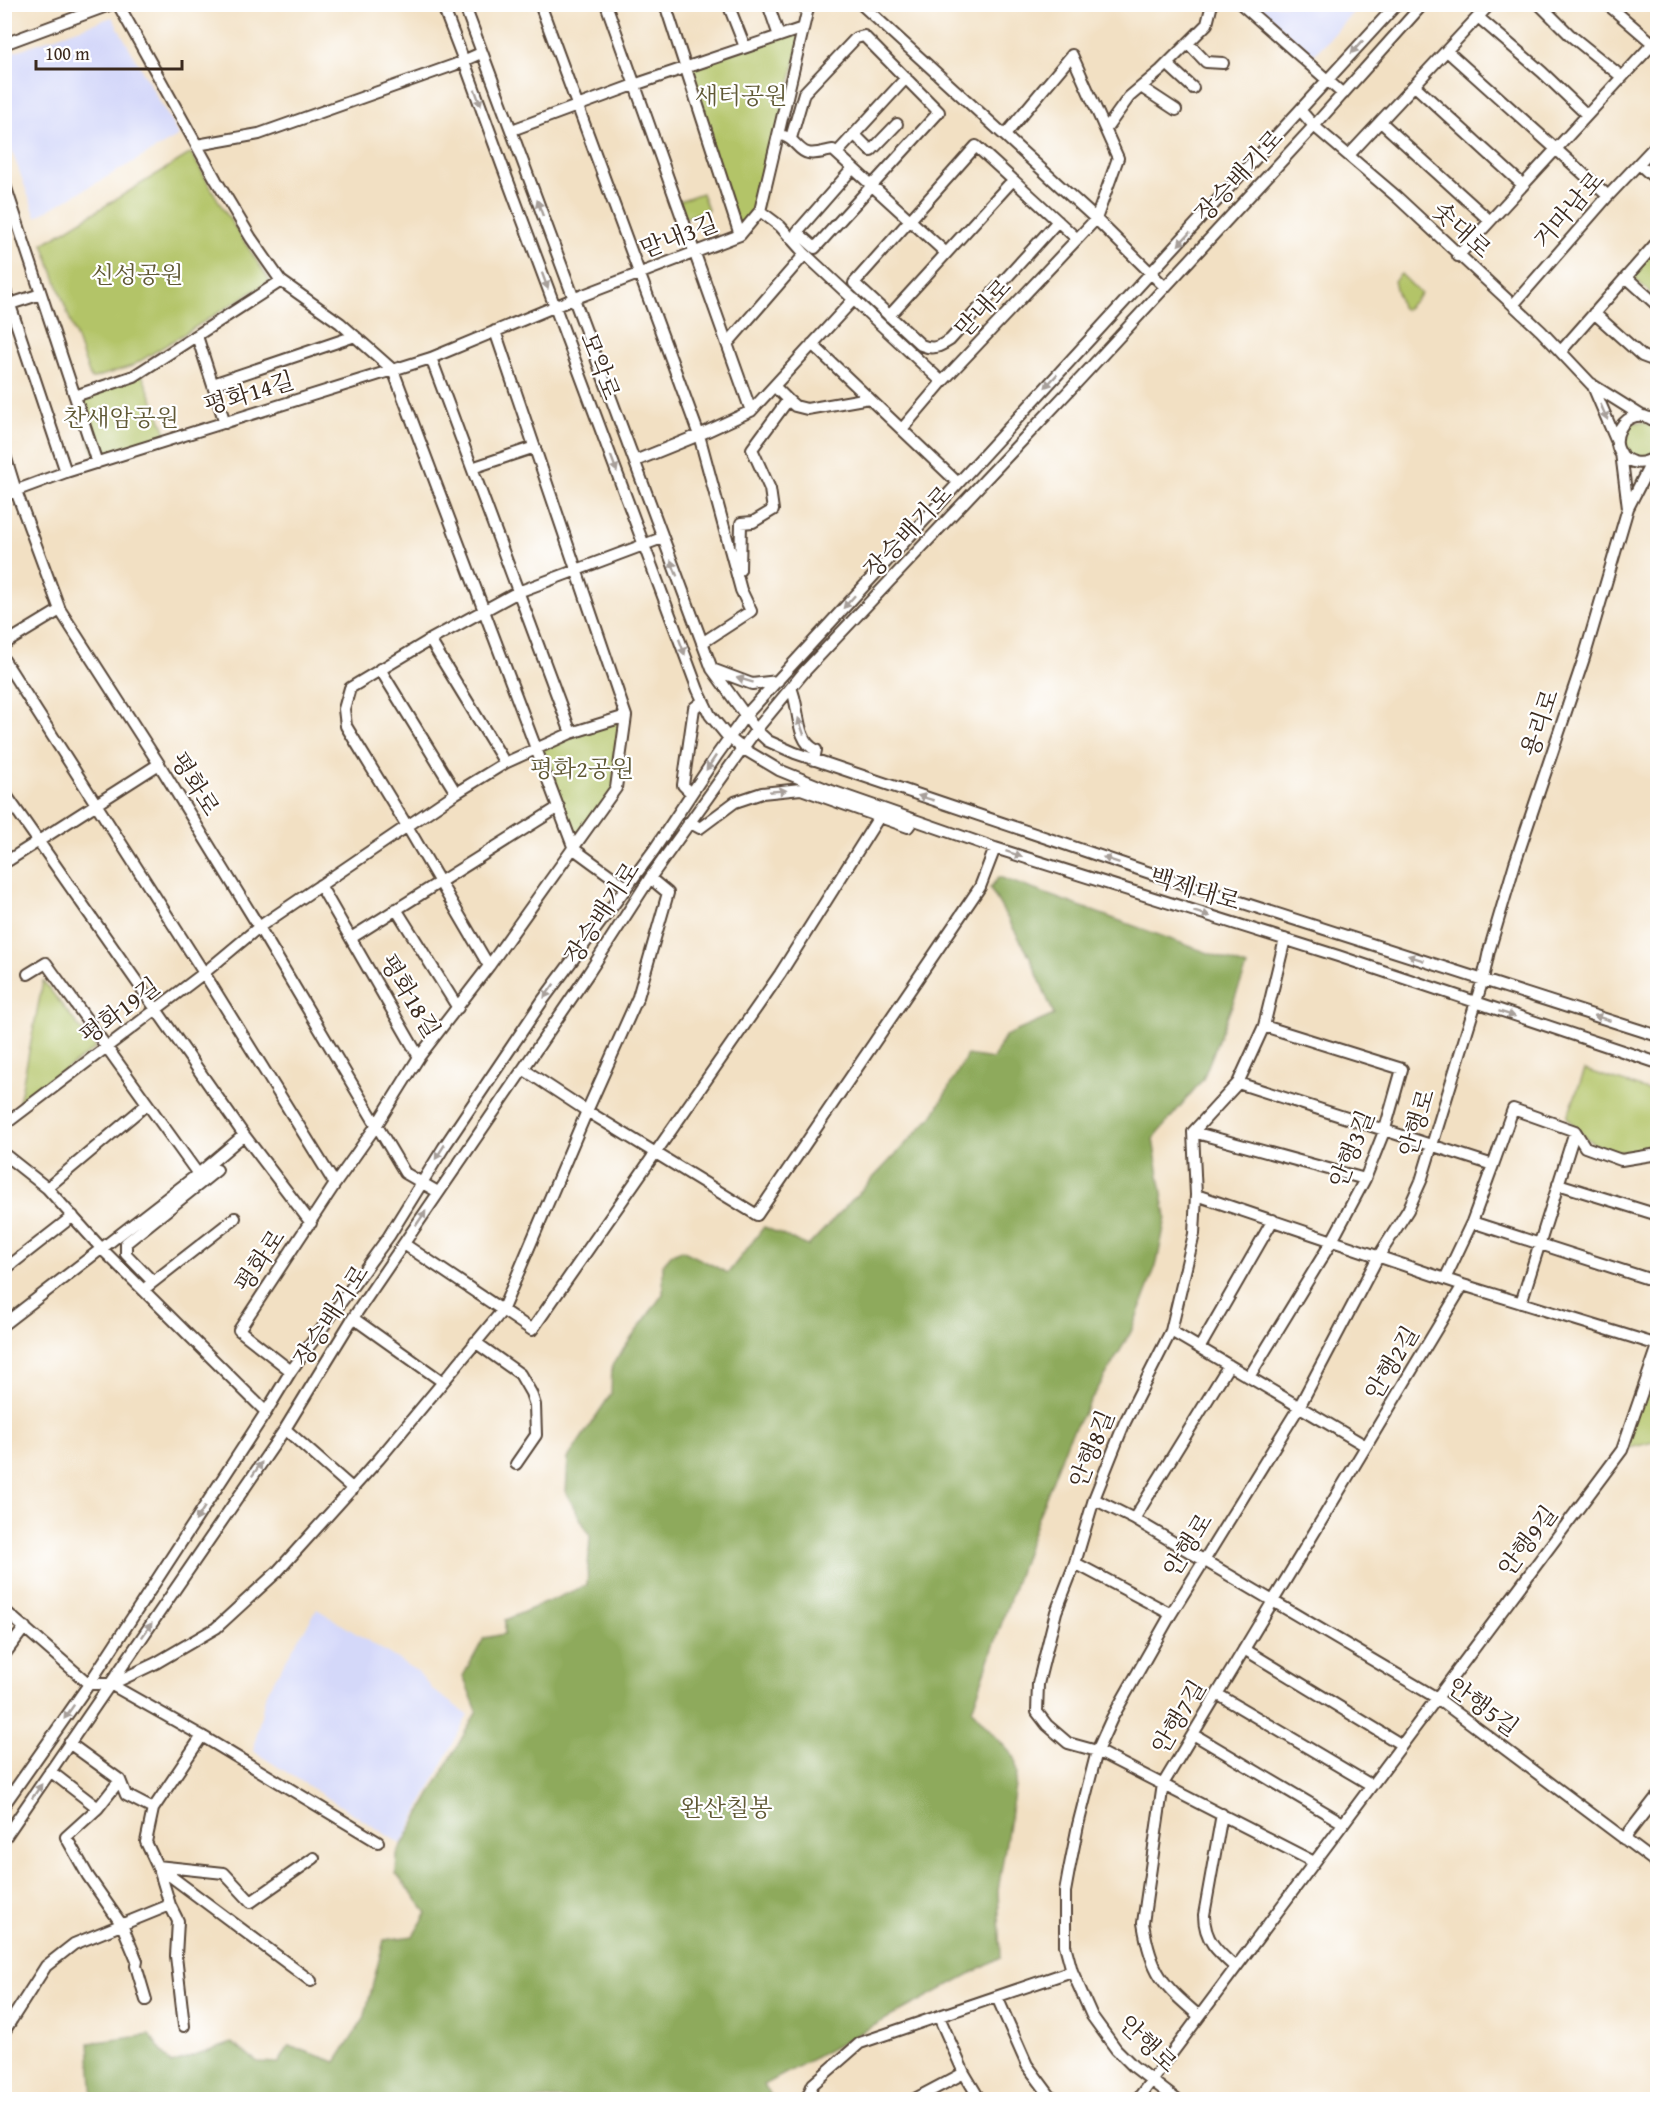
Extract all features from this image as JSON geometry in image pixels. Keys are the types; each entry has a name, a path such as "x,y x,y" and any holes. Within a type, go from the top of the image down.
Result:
{"street":[{"path":"4,44 112,4"},
{"path":"118,4 251,238 280,281 340,323 393,370 574,849 626,887"},
{"name":"모악로","path":"442,4 703,701 710,715 728,737"},
{"name":"모악로","path":"464,4 712,669 745,716"},
{"path":"540,4 699,435 739,582 751,611 702,643"},
{"path":"606,4 751,411"},
{"path":"665,4 740,235"},
{"path":"728,4 745,47"},
{"path":"768,4 779,36"},
{"name":"맏내3길","path":"573,299 740,235 760,211 809,4"},
{"path":"861,4 1096,219 1165,287"},
{"path":"1106,129 1129,97 1167,64 1207,24 1212,4"},
{"path":"1241,4 1343,94"},
{"name":"장승배기로","path":"4,1805 89,1684 291,1371 389,1236 421,1183 543,1000 654,850 728,737 957,482 1151,275 1397,4"},
{"name":"장승배기로","path":"4,1839 285,1429 353,1318 588,974 650,878 742,748 791,688 1314,126 1422,4"},
{"path":"1349,155 1490,4"},
{"path":"1539,4 1570,35 1622,77"},
{"path":"1458,256 1656,43 1607,4"},
{"path":"1478,17 1542,72 1587,115"},
{"path":"512,130 634,85 803,28"},
{"path":"853,168 797,232 815,248 873,186 939,112 864,36 855,38 804,93 791,138 799,155 833,150 837,153 853,168 873,186 946,253"},
{"path":"1188,43 1206,62 1223,63"},
{"path":"1447,51 1608,196"},
{"path":"197,145 259,134 481,53"},
{"name":"맏내로","path":"902,429 942,382 1096,219 1118,158 1072,55 1005,135"},
{"path":"1167,64 1192,88"},
{"path":"837,153 906,78"},
{"path":"1415,86 1523,185"},
{"path":"1141,87 1176,110"},
{"name":"솟대로","path":"1301,111 1314,126 1396,196 1458,256 1514,305 1592,384"},
{"path":"1381,122 1490,221"},
{"path":"854,134 871,151 897,124"},
{"path":"778,134 791,138"},
{"name":"거마남로","path":"1514,305 1608,196 1658,143"},
{"path":"1058,221 950,340 940,346 930,348 921,345 854,283 976,146 1058,221 1077,239"},
{"path":"1639,164 1658,181"},
{"path":"889,316 1013,180"},
{"path":"4,182 98,463"},
{"path":"760,211 780,226 805,254 942,382"},
{"path":"1561,351 1658,241"},
{"path":"727,344 805,254"},
{"path":"1626,277 1658,306"},
{"path":"75,396 134,376 280,281"},
{"path":"4,287 7,305 66,472"},
{"path":"7,305 41,294"},
{"name":"평화14길","path":"4,495 66,472 431,357 573,299"},
{"path":"635,460 699,435 751,411 854,299"},
{"path":"1593,313 1642,356 1658,362"},
{"path":"495,331 576,569"},
{"path":"197,336 225,423"},
{"path":"213,384 355,336"},
{"path":"812,344 957,482"},
{"path":"431,357 571,733"},
{"path":"1592,384 1642,416 1656,422"},
{"path":"1592,384 1621,453 1628,508"},
{"path":"774,386 795,406 807,409 869,398"},
{"path":"739,582 741,523 753,522 773,510 771,489 752,449 788,400"},
{"path":"1616,440 1617,433 1625,421 1632,417 1642,416"},
{"path":"472,468 535,447"},
{"name":"평화로","path":"4,452 60,610 259,927 405,1173 438,1192"},
{"name":"용리로","path":"1621,453 1627,459 1640,463 1656,456"},
{"name":"용리로","path":"1474,1003 1483,979 1515,863 1584,658 1628,508 1656,456"},
{"path":"489,966 408,825 346,726 345,709 350,688 430,640 518,592 662,538"},
{"name":"평화18길","path":"320,885 419,1057 489,966 616,788 626,716 576,569"},
{"path":"4,644 60,610"},
{"path":"430,640 505,763"},
{"path":"4,660 204,973 335,1184"},
{"path":"380,669 456,793"},
{"path":"712,669 752,684 778,681"},
{"path":"791,688 795,696 796,713 803,734 810,748 816,750 814,760"},
{"path":"691,793 682,785 694,708 703,701"},
{"path":"259,927 456,793 505,763 571,733 626,716"},
{"name":"백제대로","path":"745,716 768,741 814,760 1156,875 1658,1036"},
{"name":"백제대로","path":"728,737 779,770 913,820 1146,897 1285,939 1658,1063"},
{"path":"4,856 9,860 159,765"},
{"path":"689,822 700,828 735,802 762,793 801,789 908,827 913,820"},
{"path":"4,792 244,1135 311,1223"},
{"name":"평화18길","path":"351,938 559,807"},
{"path":"404,1244 532,1329 780,974 879,817"},
{"path":"522,1069 586,1111 757,1215 980,887 995,848"},
{"path":"4,1610 89,1684 110,1684 156,1663 216,1629 277,1572 353,1489 502,1311 586,1111 638,996 668,893 650,878"},
{"name":"평화18길","path":"396,909 458,1008"},
{"name":"평화19길","path":"4,1125 158,1009 259,927"},
{"path":"1285,939 1264,1026 1238,1083 1193,1132 1365,1179"},
{"path":"28,974 46,963 146,1105 198,1174"},
{"name":"안행로","path":"1177,2100 1116,2049 1092,2016 1072,1971 1065,1945 1065,1892 1078,1824 1097,1751 1112,1718 1171,1614 1299,1407 1378,1257 1408,1210 1421,1181 1433,1144 1474,1003"},
{"name":"안행3길","path":"1249,1377 1332,1241 1365,1179 1385,1129 1402,1069 1264,1026"},
{"name":"평화로","path":"291,1371 239,1330 376,1126 419,1057"},
{"path":"1238,1083 1493,1165"},
{"path":"47,1188 146,1105"},
{"path":"1445,1279 1472,1222 1513,1109 1575,1131 1585,1147 1621,1160 1658,1154"},
{"path":"1521,1303 1575,1131"},
{"name":"안행8길","path":"1097,1751 1068,1743 1047,1725 1037,1712 1038,1684 1056,1612 1075,1563 1094,1499 1124,1424 1171,1331 1194,1234 1196,1195 1193,1132"},
{"path":"4,1324 198,1174 244,1135"},
{"path":"4,1154 47,1188 101,1248 266,1412"},
{"path":"153,1282 126,1254 126,1243 217,1170"},
{"path":"1558,1184 1658,1215"},
{"path":"1196,1195 1463,1285 1658,1345"},
{"path":"4,1270 73,1216"},
{"path":"143,1290 235,1218"},
{"path":"1200,1347 1272,1220"},
{"path":"1472,1222 1658,1282"},
{"name":"안행2길","path":"1273,1601 1463,1285"},
{"path":"353,1318 443,1382"},
{"path":"1171,1331 1366,1446"},
{"path":"475,1342 520,1374 531,1393 535,1405 536,1435 516,1464"},
{"name":"안행9길","path":"1137,2100 1622,1450 1658,1345"},
{"path":"1134,1519 1229,1365"},
{"path":"285,1429 353,1489"},
{"name":"안행5길","path":"1094,1499 1134,1519 1437,1698 1658,1864"},
{"path":"1075,1563 1171,1614"},
{"path":"1273,1601 1244,1649 1402,1745"},
{"path":"4,1655 25,1627"},
{"name":"안행7길","path":"1199,2016 1177,1997 1156,1972 1146,1944 1143,1923 1163,1784 1244,1649"},
{"path":"110,1684 202,1736 378,1842"},
{"path":"1217,1694 1371,1785"},
{"path":"1193,1734 1343,1823"},
{"path":"184,2026 176,1956 178,1921 146,1842 153,1809 202,1736"},
{"path":"69,1743 120,1780 126,1795 153,1809"},
{"name":"안행7길","path":"1097,1751 1314,1862"},
{"path":"50,1771 98,1808"},
{"path":"120,1780 98,1808 66,1837 88,1876 122,1924 137,1961 136,1966 146,2000"},
{"path":"1624,1839 1658,1795"},
{"path":"1222,1814 1204,1926 1216,1950 1235,1968"},
{"path":"157,1866 224,1873 251,1902 314,1858"},
{"path":"157,1866 311,1982"},
{"path":"4,2032 8,2017 46,1966 74,1944 170,1905"},
{"path":"806,2100 813,2084 860,2043 1072,1971"},
{"path":"997,1997 1018,2049 1030,2070 1053,2100"},
{"path":"939,2017 964,2073 980,2100"},
{"path":"913,2100 964,2073"}],"shaded area":[{"path":"1252,5 1360,5 1314,55"},
{"path":"112,17 179,136 36,217 5,132 5,55"},
{"path":"317,1609 418,1672 433,1690 468,1715 401,1844 253,1751 266,1693"}],"green space":[{"name":"새터공원","path":"803,28 760,211 740,235 685,68"},
{"name":"신성공원","path":"191,153 225,212 270,281 132,366 91,379 43,244"},
{"path":"702,193 708,210 682,219 676,202"},
{"path":"1657,247 1657,299 1632,276"},
{"path":"1401,274 1421,294 1405,310 1401,307 1394,281"},
{"name":"찬새암공원","path":"141,372 169,440 97,463 75,396"},
{"path":"1640,422 1653,427 1658,440 1653,453 1640,458 1627,453 1622,440 1627,427"},
{"name":"평화2공원","path":"626,716 616,788 574,849 536,749"},
{"name":"완산칠봉","path":"999,877 1247,967 1203,1079 1153,1139 1166,1217 1157,1263 1131,1332 1069,1438 1037,1520 972,1710 1015,1758 1017,1774 998,1891 1001,1957 764,2085 772,2099 93,2099 89,2043 150,2035 171,2064 232,2043 258,2062 279,2063 289,2046 336,2062 364,2019 384,1940 413,1936 427,1913 396,1874 397,1854 477,1711 463,1676 484,1638 505,1634 505,1620 587,1585 590,1536 566,1493 568,1458 611,1394 612,1365 663,1294 663,1264 672,1254 682,1250 728,1273 764,1227 808,1246 934,1114 967,1055 993,1059 1005,1036 1054,1015 1030,957 990,888"},
{"path":"43,981 96,1048 19,1102"},
{"path":"1585,1070 1657,1093 1657,1125 1651,1145 1626,1152 1605,1149 1591,1142 1573,1124 1567,1117"},
{"path":"1657,1346 1657,1441 1622,1450"}]}
